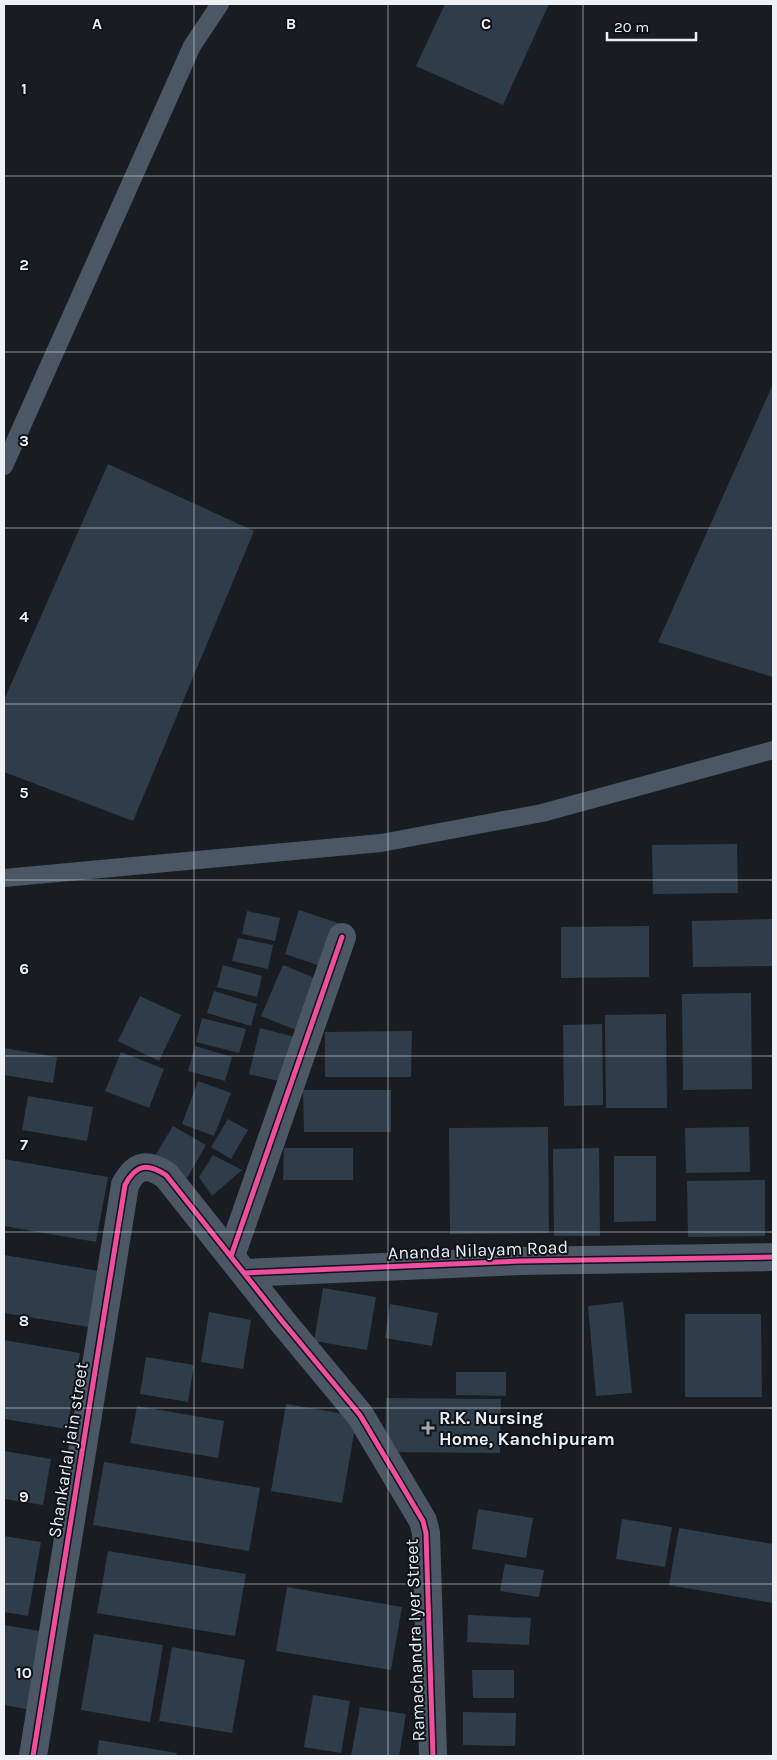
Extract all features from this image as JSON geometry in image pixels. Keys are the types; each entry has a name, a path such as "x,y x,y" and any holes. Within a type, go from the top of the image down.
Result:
{"street":[{"path":"238,1264 342,937"},
{"name":"Shankarlal jain street","path":"33,1756 124,1184 134,1171 146,1166 153,1166"},
{"name":"Ramachandra Iyer Street","path":"153,1166 166,1175 360,1415 422,1522 426,1533 433,1756"},
{"name":"Ananda Nilayam Road","path":"238,1264 773,1257"}],"lane":[{"path":"4,466 192,46 220,4"},
{"path":"4,878 381,843 542,813 773,750"}],"building":[{"path":"445,4 549,4 503,105 416,66"},
{"path":"773,384 773,677 658,642"},
{"path":"108,464 254,531 133,821 4,772 4,700"},
{"path":"737,844 738,893 653,894 652,845"},
{"path":"299,910 338,923 323,967 285,954"},
{"path":"247,911 280,918 275,941 242,934"},
{"path":"773,919 773,966 693,967 692,921"},
{"path":"649,926 649,977 561,978 561,927"},
{"path":"238,938 273,945 268,969 232,961"},
{"path":"223,965 262,976 257,997 217,987"},
{"path":"283,965 322,981 301,1032 261,1016"},
{"path":"214,991 257,1004 251,1026 207,1013"},
{"path":"751,993 752,1089 683,1090 682,994"},
{"path":"140,996 181,1015 159,1061 118,1041"},
{"path":"666,1014 667,1108 606,1108 605,1015"},
{"path":"202,1018 246,1029 239,1053 196,1042"},
{"path":"602,1024 603,1105 564,1106 563,1025"},
{"path":"260,1028 299,1038 287,1083 249,1074"},
{"path":"412,1031 411,1077 325,1077 325,1032"},
{"path":"195,1046 232,1057 225,1081 188,1071"},
{"path":"4,1048 57,1057 53,1083 4,1075"},
{"path":"121,1052 164,1069 149,1108 105,1091"},
{"path":"198,1081 231,1093 214,1136 182,1124"},
{"path":"303,1090 391,1090 391,1132 304,1132"},
{"path":"28,1096 93,1107 87,1141 22,1130"},
{"path":"228,1119 248,1130 231,1159 211,1147"},
{"path":"173,1126 206,1145 187,1178 153,1159"},
{"path":"548,1127 549,1233 450,1234 449,1128"},
{"path":"749,1127 750,1172 686,1173 685,1128"},
{"path":"284,1148 353,1148 353,1180 283,1180"},
{"path":"599,1148 600,1236 554,1236 553,1149"},
{"path":"213,1155 242,1170 212,1196 199,1177"},
{"path":"614,1156 656,1156 656,1221 614,1222"},
{"path":"4,1159 108,1177 96,1242 4,1226"},
{"path":"765,1180 765,1236 688,1237 687,1181"},
{"path":"4,1255 99,1271 89,1327 4,1313"},
{"path":"323,1288 376,1297 367,1350 314,1341"},
{"path":"623,1302 632,1393 596,1396 588,1306"},
{"path":"390,1304 438,1313 432,1346 385,1338"},
{"path":"209,1312 251,1320 243,1369 201,1362"},
{"path":"685,1314 761,1314 762,1397 685,1397"},
{"path":"4,1340 80,1353 67,1429 4,1419"},
{"path":"146,1357 194,1365 188,1402 140,1394"},
{"path":"456,1372 506,1372 506,1396 456,1395"},
{"path":"386,1398 501,1399 500,1453 385,1452"},
{"path":"286,1404 357,1416 342,1503 271,1491"},
{"path":"137,1406 224,1421 218,1458 130,1443"},
{"path":"4,1451 51,1459 43,1505 4,1499"},
{"path":"104,1462 260,1488 249,1551 93,1525"},
{"path":"478,1509 533,1518 526,1558 472,1549"},
{"path":"622,1519 672,1527 665,1567 616,1559"},
{"path":"679,1528 773,1544 773,1603 669,1585"},
{"path":"4,1536 41,1542 28,1616 4,1612"},
{"path":"108,1551 246,1574 235,1636 97,1613"},
{"path":"505,1564 544,1570 539,1597 500,1591"},
{"path":"287,1587 402,1607 391,1670 276,1651"},
{"path":"468,1615 531,1618 529,1645 467,1642"},
{"path":"4,1625 46,1632 32,1710 4,1705"},
{"path":"94,1634 163,1645 150,1722 81,1710"},
{"path":"172,1647 245,1660 232,1733 159,1721"},
{"path":"472,1670 514,1670 514,1698 473,1698"},
{"path":"313,1695 350,1701 341,1753 304,1747"},
{"path":"360,1707 406,1714 399,1756 351,1756"},
{"path":"463,1712 516,1713 515,1746 463,1745"},
{"path":"99,1740 177,1753 176,1756 97,1756"}],"cycle path":[{"path":"231,1256 342,937"},
{"path":"33,1756 125,1185 138,1169 148,1167 166,1175 282,1321 360,1415 423,1521 426,1533 433,1756"},
{"path":"244,1273 520,1261 773,1257"}],"place":[{"name":"R.K. Nursing Home, Kanchipuram","path":"428,1428"}]}
